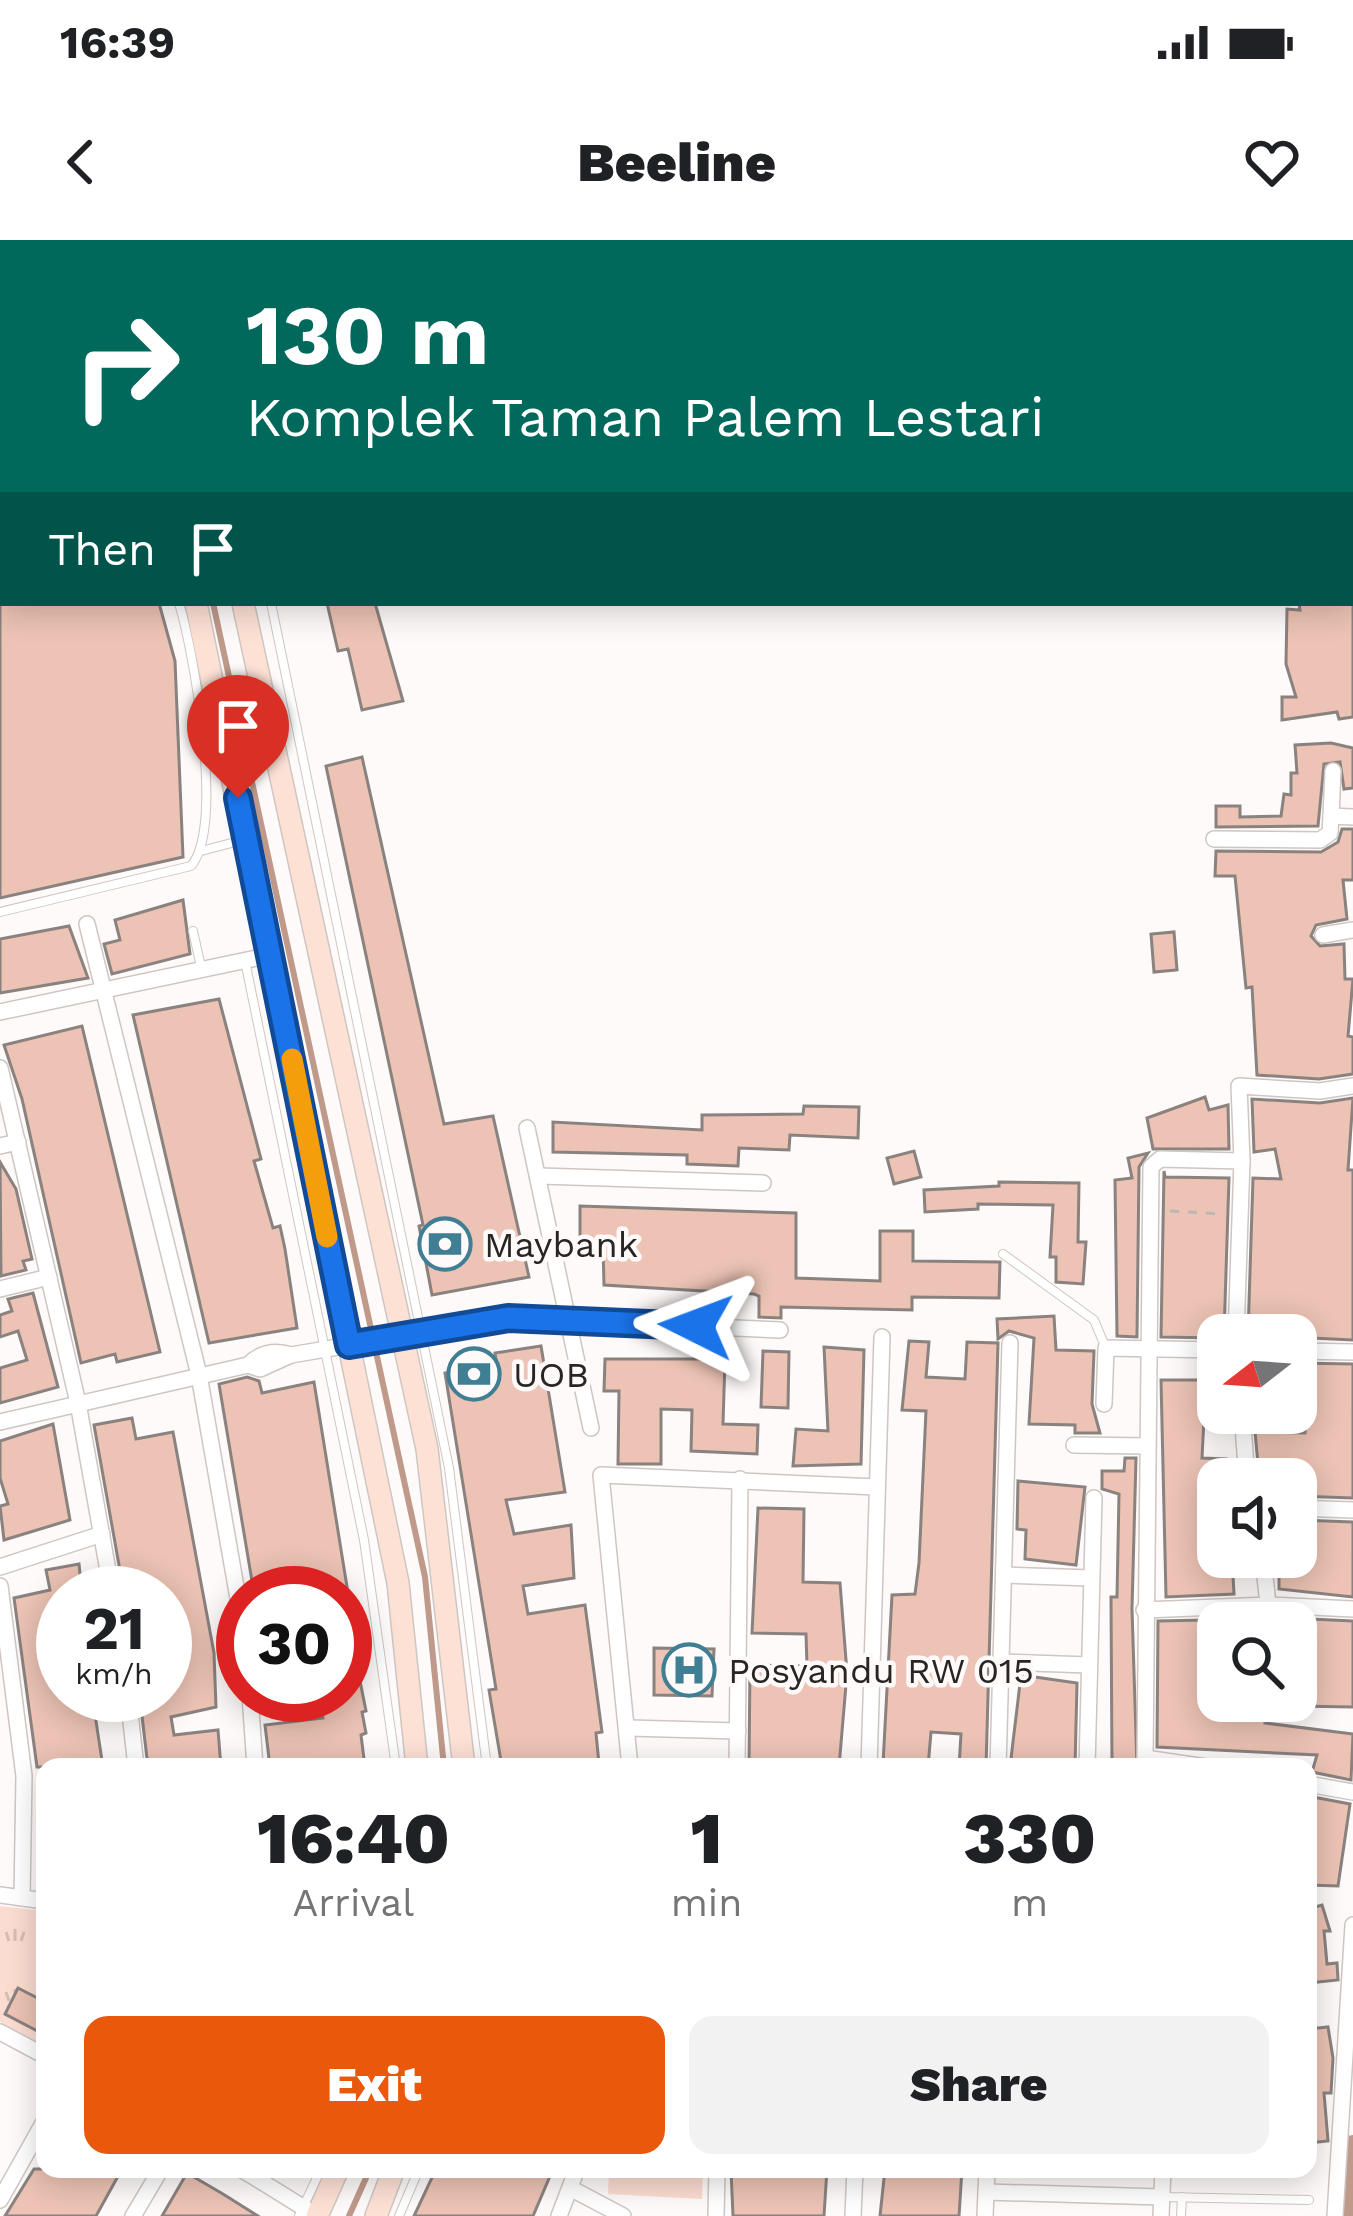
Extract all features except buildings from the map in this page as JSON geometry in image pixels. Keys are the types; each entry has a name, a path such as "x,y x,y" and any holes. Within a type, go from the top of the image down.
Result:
{"street":[{"path":"197,606 355,1344 398,1583 416,1758"},
{"path":"244,606 403,1335 436,1509 463,1758"},
{"path":"1214,839 1320,840 1330,832 1333,771"},
{"path":"1331,816 1353,818"},
{"path":"87,924 200,1375 233,1566"},
{"path":"1323,935 1353,930"},
{"path":"0,1012 271,956"},
{"path":"0,1068 77,1402 107,1566"},
{"path":"1237,1314 1242,1161 1239,1086 1320,1091 1353,1085"},
{"path":"527,1128 591,1428"},
{"path":"0,1146 18,1142"},
{"path":"1145,1758 1151,1167 1160,1159 1242,1161"},
{"path":"540,1176 763,1183"},
{"path":"0,1289 50,1277"},
{"path":"0,1422 248,1365 260,1370 292,1355 488,1320 569,1319 780,1330"},
{"path":"869,1758 882,1337"},
{"path":"998,1758 1010,1343"},
{"path":"1104,1404 1106,1348 1197,1350"},
{"path":"1317,1351 1353,1352"},
{"path":"1074,1444 1147,1446"},
{"path":"630,1758 601,1475 878,1487"},
{"path":"737,1758 740,1479"},
{"path":"1087,1758 1094,1498"},
{"path":"1317,1509 1353,1510"},
{"path":"0,1568 102,1534"},
{"path":"1004,1575 1091,1578"},
{"path":"0,1586 25,1776 22,1898"},
{"path":"1317,1607 1353,1609"},
{"path":"1144,1610 1197,1608"},
{"path":"1001,1662 1090,1665"},
{"path":"131,1722 135,1758"},
{"path":"252,1722 254,1758"},
{"path":"629,1728 738,1731"},
{"path":"1317,1786 1353,1792"},
{"path":"0,1895 36,1900"},
{"path":"1335,2216 1348,2115 1353,1925"},
{"path":"0,2032 36,2051"},
{"path":"0,2200 36,2136"},
{"path":"133,2216 156,2178"},
{"path":"255,2178 309,2214 332,2178"},
{"path":"376,2216 391,2178"},
{"path":"559,2216 575,2178"},
{"path":"716,2216 717,2178"},
{"path":"853,2216 855,2178"},
{"path":"985,2216 987,2178"},
{"path":"1161,2216 1163,2178"},
{"path":"572,2189 623,2216"},
{"path":"986,2192 1162,2197"}],"lane":[{"path":"0,912 191,866 201,851 206,827 200,709 194,653 180,606"},
{"path":"273,606 403,1335 469,1596 486,1758"},
{"path":"200,709 230,756"},
{"path":"201,851 246,839"},
{"path":"193,931 202,969"},
{"path":"245,960 364,1540 395,1758"},
{"path":"1003,1254 1094,1320 1106,1348"},
{"path":"309,2214 318,2178"},
{"path":"399,2216 415,2178"},
{"path":"1162,2197 1309,2200"},
{"path":"1181,2216 1182,2197"}],"path":[{"path":"1150,1210 1240,1214"}],"green space":[{"path":"0,1906 36,1910 36,2041 0,2022"},
{"path":"609,2178 703,2178 702,2199 608,2194"}],"waterway":[{"path":"214,606 425,1577 443,1758"},
{"path":"1349,2216 1353,2144"},
{"path":"349,2216 366,2178"}],"slow traffic":[{"path":"292,1059 327,1237"}],"place":[{"name":"Maybank","path":"445,1244"},
{"name":"UOB","path":"474,1374"},
{"name":"Posyandu RW 015","path":"689,1670"}],"route":[{"path":"238,798 349,1345 508,1318 696,1326"}]}
